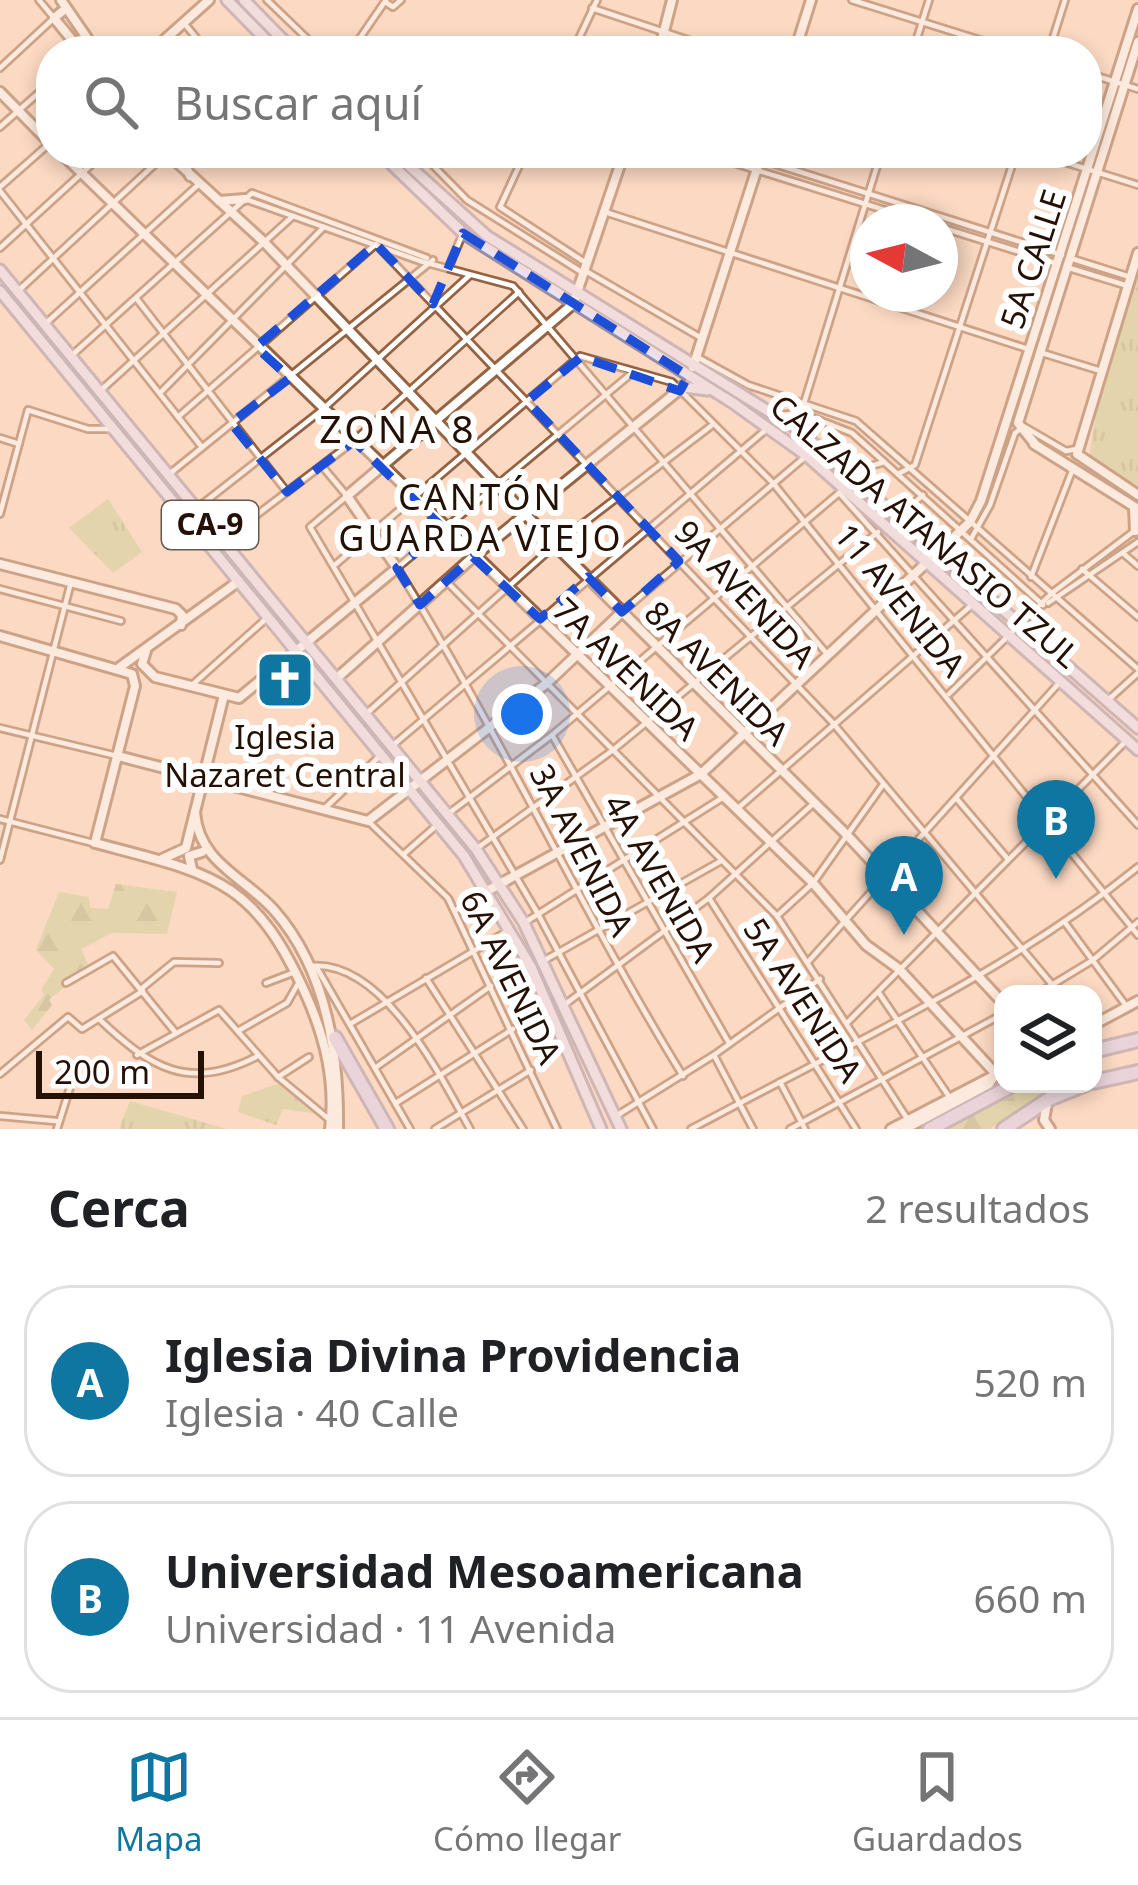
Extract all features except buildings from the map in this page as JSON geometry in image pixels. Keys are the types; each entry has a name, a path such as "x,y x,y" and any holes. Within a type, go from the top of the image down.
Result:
{"highway":[{"path":"331,1043 387,1129"},
{"path":"1102,1052 1138,1045"},
{"path":"1102,1080 1138,1072"},
{"path":"932,1128 999,1093"},
{"path":"1004,1129 1063,1093"},
{"path":"932,1128 952,1129"}],"main road":[{"path":"170,36 209,0"},
{"path":"227,0 263,36"},
{"path":"244,0 280,36"},
{"path":"663,36 672,0"},
{"path":"800,36 811,0"},
{"path":"69,36 54,18 62,5 84,36"},
{"name":"5A CALLE","path":"1102,139 1138,9"},
{"name":"5A CALLE","path":"1119,84 1138,42"},
{"path":"0,92 36,128"},
{"name":"7A AVENIDA","path":"76,168 813,883 866,945 899,969 994,1068"},
{"name":"8A AVENIDA","path":"181,168 264,242 656,648 886,876 994,993"},
{"name":"8A AVENIDA","path":"188,168 194,181"},
{"name":"CALZADA ATANASIO TZUL","path":"396,168 463,233 573,304 684,385 713,391 807,456 842,492 928,561 1138,750"},
{"name":"CALZADA ATANASIO TZUL","path":"410,168 457,214 778,415 1138,728"},
{"path":"347,496 573,304 619,168"},
{"path":"337,678 473,556 684,385 758,168"},
{"name":"5A CALLE","path":"970,522 1035,351 1093,168"},
{"path":"218,200 248,196"},
{"path":"1138,253 1077,449 1082,463 1138,495"},
{"name":"CA-9","path":"0,270 476,849 524,923 621,1129"},
{"name":"CA-9","path":"2,298 411,788 488,891 511,929 598,1128"},
{"name":"5A CALLE","path":"1019,428 1035,351"},
{"path":"1010,413 1035,444 1136,508 1137,530"},
{"name":"3A AVENIDA","path":"347,496 397,568"},
{"path":"488,891 701,774 970,522"},
{"path":"0,564 176,609 183,616 182,625"},
{"path":"134,693 144,681 160,679 224,695 245,695 397,568"},
{"path":"120,667 239,581"},
{"path":"368,821 547,683 622,612"},
{"path":"0,636 120,667 134,677 134,693 95,843 193,870 239,894 261,913 304,971"},
{"path":"146,651 143,668 160,679"},
{"path":"158,860 184,851 224,695"},
{"name":"6A AVENIDA","path":"118,757 368,821"},
{"path":"195,812 202,852 276,913 304,971 331,1043 335,1127"},
{"path":"196,830 222,868"},
{"path":"193,870 190,856 202,852"},
{"path":"1102,1020 1138,1001"},
{"path":"906,1124 994,1076"},
{"path":"890,1129 994,1078"},
{"path":"1033,1129 1038,1122 1048,1126 1048,1099"}],"street":[{"path":"0,68 54,18 39,0"},
{"path":"267,0 304,36"},
{"path":"361,36 384,1 393,7 400,0"},
{"path":"580,36 597,0"},
{"path":"852,0 967,36"},
{"path":"918,36 929,0"},
{"path":"1054,36 1065,0"},
{"path":"592,8 676,36"},
{"path":"184,22 196,36"},
{"path":"1102,79 1138,89"},
{"path":"0,127 36,95"},
{"path":"36,156 0,189 201,446"},
{"path":"0,248 88,168"},
{"path":"18,291 151,168"},
{"path":"436,168 467,200 703,339"},
{"path":"496,215 518,168"},
{"path":"777,168 865,204 876,168"},
{"path":"783,168 991,232 1063,261"},
{"path":"912,469 1011,168"},
{"path":"1083,168 1138,185"},
{"path":"44,325 143,235 194,181"},
{"path":"70,357 248,196"},
{"path":"248,196 324,227 519,292 688,497 828,655"},
{"path":"248,196 430,260"},
{"path":"500,207 584,268"},
{"path":"605,212 1101,370"},
{"path":"99,392 293,216"},
{"path":"160,393 324,227"},
{"path":"449,266 463,233"},
{"path":"958,233 1129,282"},
{"path":"178,417 376,244"},
{"name":"9A AVENIDA","path":"376,244 832,722 1053,984"},
{"path":"801,413 850,251"},
{"path":"167,476 430,260"},
{"path":"196,509 322,410 472,273"},
{"path":"224,541 354,441 519,292"},
{"path":"136,298 286,492"},
{"path":"335,564 577,359"},
{"name":"11 AVENIDA","path":"577,359 684,385 713,424 773,483 1135,925 1138,935"},
{"path":"695,360 856,422 1031,578 1060,597 1138,671 1107,701"},
{"path":"397,568 634,372"},
{"path":"0,514 28,410 110,429"},
{"path":"778,415 801,413 847,429 1043,605"},
{"path":"366,714 555,545 713,424"},
{"path":"392,746 770,427"},
{"path":"1019,428 1066,451 1077,449"},
{"name":"5A CALLE","path":"971,539 979,531 1019,428"},
{"path":"0,438 19,443"},
{"path":"622,612 807,456"},
{"path":"0,460 14,464"},
{"path":"448,814 512,768 750,567 884,462"},
{"name":"3A AVENIDA","path":"322,466 347,496"},
{"path":"1031,578 1073,468"},
{"path":"898,474 912,469"},
{"path":"842,492 1138,825"},
{"path":"903,514 923,495"},
{"path":"347,496 310,527 358,601 560,952 653,1129"},
{"path":"947,696 1052,593 1137,530"},
{"path":"476,849 613,749 878,532"},
{"path":"1043,605 1138,542"},
{"path":"1123,552 1138,566"},
{"path":"1009,574 1017,565"},
{"name":"3A AVENIDA","path":"397,568 444,644 617,969 682,1076"},
{"path":"1082,569 1138,617"},
{"path":"446,581 777,916 883,1078 906,1124"},
{"path":"0,860 71,582"},
{"path":"0,589 121,621"},
{"path":"737,809 974,603"},
{"path":"191,686 268,617"},
{"path":"808,962 1060,682"},
{"name":"6A AVENIDA","path":"0,728 118,757"},
{"name":"4A AVENIDA","path":"552,735 729,1043"},
{"path":"848,1022 1127,740"},
{"path":"324,810 382,754"},
{"path":"777,916 813,883 883,784"},
{"path":"524,923 724,797"},
{"path":"956,799 1007,859"},
{"path":"564,1005 709,898 814,803"},
{"path":"0,819 95,843"},
{"name":"6A AVENIDA","path":"368,821 437,883 454,910 557,1129"},
{"path":"405,853 439,824"},
{"path":"543,961 722,861"},
{"path":"691,1129 1023,951 1138,867"},
{"path":"454,910 488,891"},
{"name":"5A AVENIDA","path":"709,898 818,1062 856,1129"},
{"path":"1066,924 1126,1007"},
{"path":"1053,984 1093,960 1135,925"},
{"path":"350,1024 511,929"},
{"path":"66,983 112,956 176,1032"},
{"path":"0,1074 68,1017 80,1029 142,990 174,962 218,963"},
{"path":"266,983 304,971 356,973 415,1040 470,1129"},
{"path":"304,971 350,1024 410,1129"},
{"path":"238,1031 287,1004 304,971"},
{"path":"426,978 453,1013 523,1129"},
{"path":"615,1117 714,1055 820,979"},
{"path":"375,1068 491,986"},
{"path":"878,991 950,1098"},
{"path":"137,1055 219,1010 278,1077 335,1127"},
{"path":"99,1018 137,1055 208,1076 259,1056"},
{"path":"790,1129 804,1126 994,1019"},
{"path":"396,1104 513,1029"},
{"path":"714,1055 753,1129"},
{"path":"278,1077 309,1057"},
{"path":"435,1129 531,1070"},
{"path":"0,1116 57,1125 75,1072"},
{"path":"781,1082 804,1126"}],"highlighted area":[{"path":"463,233 688,376 680,391 581,357 527,401 679,561 622,612 588,577 540,619 473,557 420,605 397,568 444,529 354,441 287,492 231,423 290,378 256,347 376,244 433,304"}],"green space":[{"path":"1138,264 1138,486 1089,457 1103,372"},
{"path":"108,499 142,552 113,573 69,528"},
{"path":"116,884 177,892 167,934 112,933 81,949 89,966 49,1000 52,1005 32,1030 24,1020 44,995 41,990 54,969 36,950 59,892 89,897 90,908 108,909"},
{"path":"280,1083 318,1114 283,1109 276,1125 238,1112 242,1096"},
{"path":"1019,1093 1043,1093 990,1129 942,1129"},
{"path":"130,1101 227,1129 119,1129"}],"place":[{"name":"Iglesia Nazaret Central","path":"285,680"},
{"name":"Universidad Mesoamericana","path":"1056,879"},
{"name":"Iglesia Divina Providencia","path":"904,935"}],"district":[{"name":"ZONA 8","path":"398,429"},
{"name":"CANTÓN GUARDA VIEJO","path":"481,518"}]}
